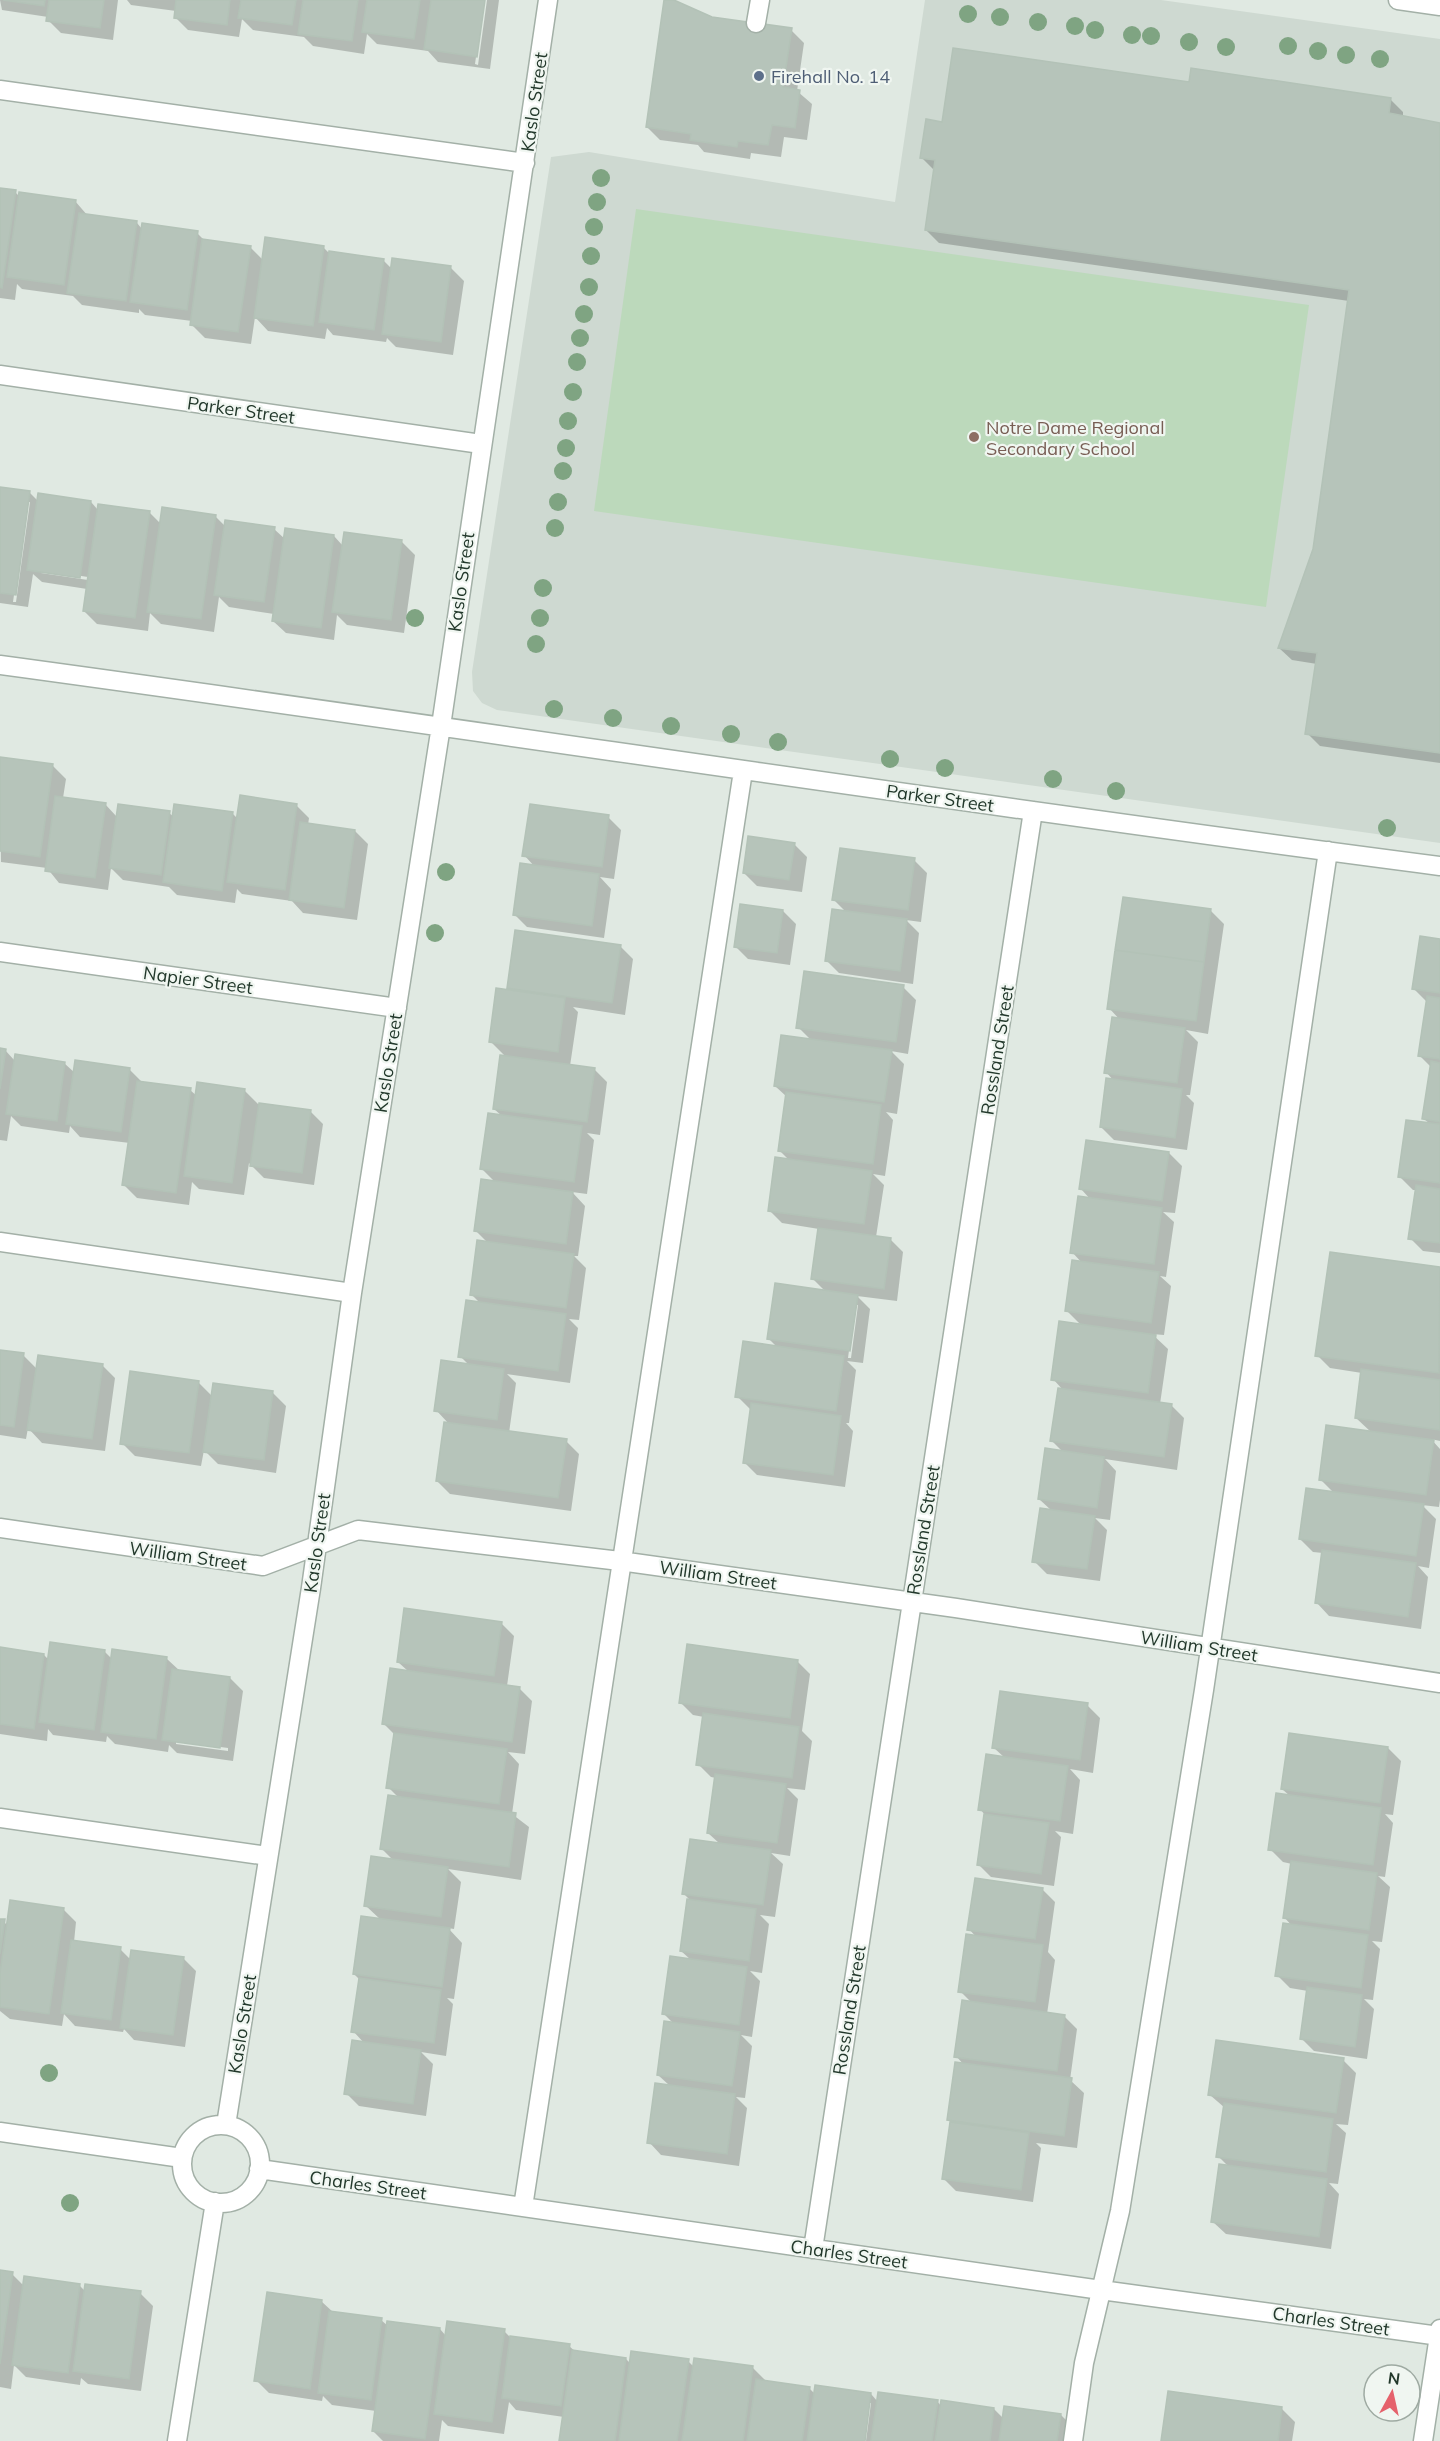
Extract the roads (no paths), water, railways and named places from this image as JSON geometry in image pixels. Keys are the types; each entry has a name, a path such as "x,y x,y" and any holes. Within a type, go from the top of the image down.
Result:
{"street":[{"name":"Kaslo Street","path":"226,2125 316,1546 352,1293 441,726 481,444 549,0"},
{"path":"756,23 760,0"},
{"path":"1398,0 1440,6"},
{"path":"0,90 525,163"},
{"name":"Parker Street","path":"0,375 481,444"},
{"name":"Parker Street","path":"0,665 441,726 743,771 1440,866"},
{"path":"523,2207 620,1561 743,771"},
{"name":"Rossland Street","path":"813,2249 1033,811"},
{"path":"1073,2441 1084,2363 1120,2211 1211,1648 1328,851"},
{"name":"Napier Street","path":"0,952 397,1008"},
{"path":"0,1242 352,1293"},
{"name":"William Street","path":"0,1528 263,1566 358,1530 620,1561 912,1602 1440,1683"},
{"path":"0,1818 268,1856"},
{"path":"226,2125 248,2136 255,2145 259,2169 256,2181 239,2198 215,2202 203,2199 193,2191 186,2181 182,2158 193,2136 214,2126 226,2125"},
{"path":"0,2132 182,2158"},
{"name":"Charles Street","path":"259,2169 1101,2290 1440,2334"},
{"path":"177,2441 215,2202"},
{"path":"1423,2441 1440,2334"}],"place":[{"name":"Firehall No. 14","path":"759,76"},
{"name":"Notre Dame Regional Secondary School","path":"974,437"}]}
